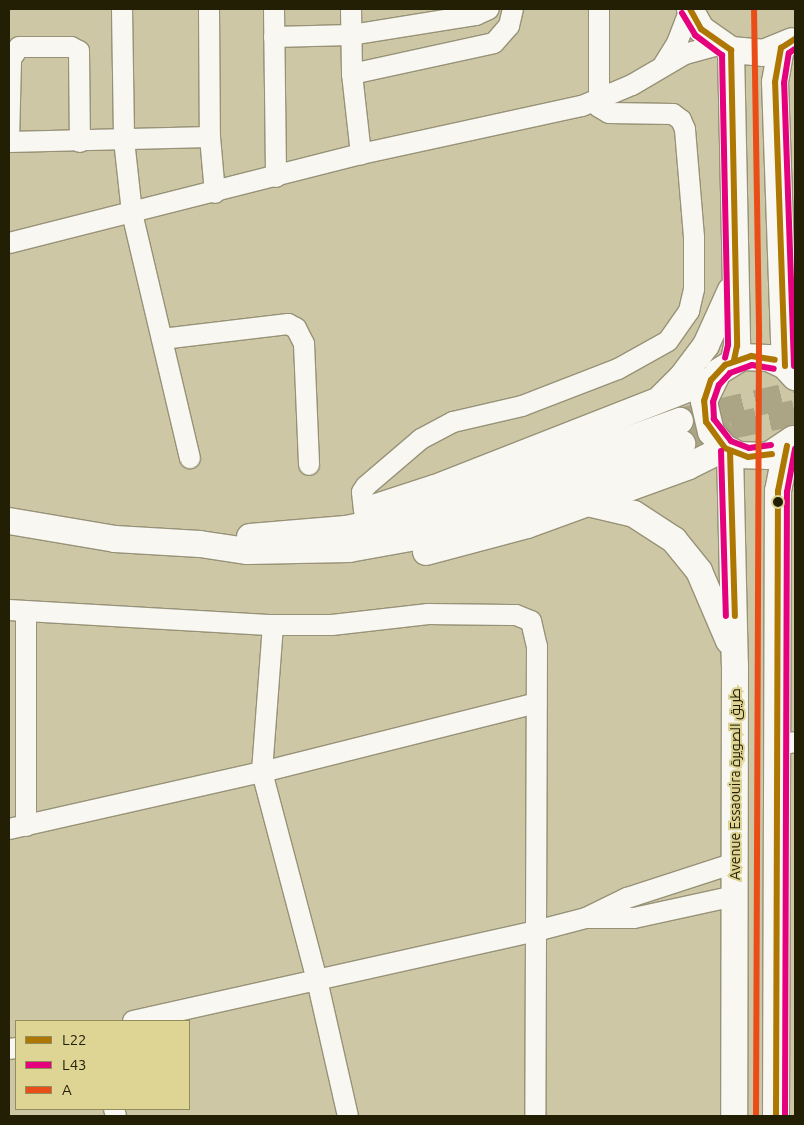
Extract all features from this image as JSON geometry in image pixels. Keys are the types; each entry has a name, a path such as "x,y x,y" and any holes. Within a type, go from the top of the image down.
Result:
{"main road":[{"path":"690,9 701,29 725,47 754,54 788,44"},
{"path":"319,541 364,510 435,488 650,406 711,380 734,360 759,356 791,370 775,82 788,44"},
{"path":"725,47 736,270 737,346 734,360"},
{"path":"650,406 682,377 706,345 724,309 736,270"},
{"path":"711,380 704,401 706,422 727,450"},
{"path":"9,521 114,539 200,544 271,552 319,541 379,546 437,532 681,432"},
{"path":"319,541 342,559 366,561 427,552 494,535 588,503 727,450 758,458 791,442"},
{"path":"776,1116 786,744 778,491 791,442"},
{"name":"Avenue Essaouira طريق الصويرة","path":"727,450 736,665 734,1116"},
{"path":"588,503 619,509 641,518 662,530 686,552 715,603 736,665"}],"street":[{"path":"122,9 124,140 132,213 190,458"},
{"path":"208,9 210,138 214,193"},
{"path":"274,9 276,177"},
{"path":"351,9 352,74 361,154"},
{"path":"274,37 351,34 476,15 489,9"},
{"path":"352,74 494,43 509,26 513,9"},
{"path":"364,510 362,492 366,486 436,429 470,417 522,406 588,382 658,348 684,322 694,288 692,196 684,124 678,116 668,113 605,112 598,100 599,9"},
{"path":"664,64 680,38 690,9"},
{"path":"80,142 79,51 71,47 19,47 11,59 9,142 80,142 210,138"},
{"path":"9,243 214,193 361,154 598,100 632,85 664,64 696,50 725,47"},
{"path":"162,339 288,324 296,328 304,344 309,465"},
{"path":"535,1116 536,931 536,703 536,634 530,621 516,615 428,614 332,625 273,625 18,610 17,828 262,772 536,703"},
{"path":"273,625 262,772 317,980 348,1116"},
{"path":"137,1020 536,931 586,918 628,898 735,863"},
{"path":"586,918 634,918 734,896"}],"tunnel":[{"path":"680,421 795,394"},
{"path":"682,444 731,426 795,413"}],"transit line":[{"name":"L22","path":"690,9 701,29 731,50 737,346 734,360"},
{"name":"A","path":"754,9 759,337 756,1116"},
{"name":"L43","path":"682,13 695,35 722,55 728,345 725,358"},
{"name":"L22","path":"785,366 775,82 781,48 795,39"},
{"name":"L43","path":"794,366 784,83 789,53 795,49"},
{"name":"L22","path":"772,454 748,457 725,448 706,422 704,401 711,380 725,365 751,356 775,360"},
{"name":"L43","path":"771,445 749,448 731,441 714,419 713,402 719,385 730,373 752,365 774,369"},
{"name":"L22","path":"776,1116 778,491 787,446"},
{"name":"L43","path":"785,1116 787,492 795,449"},
{"name":"L43","path":"721,451 726,616"},
{"name":"L22","path":"730,451 735,616"}]}
